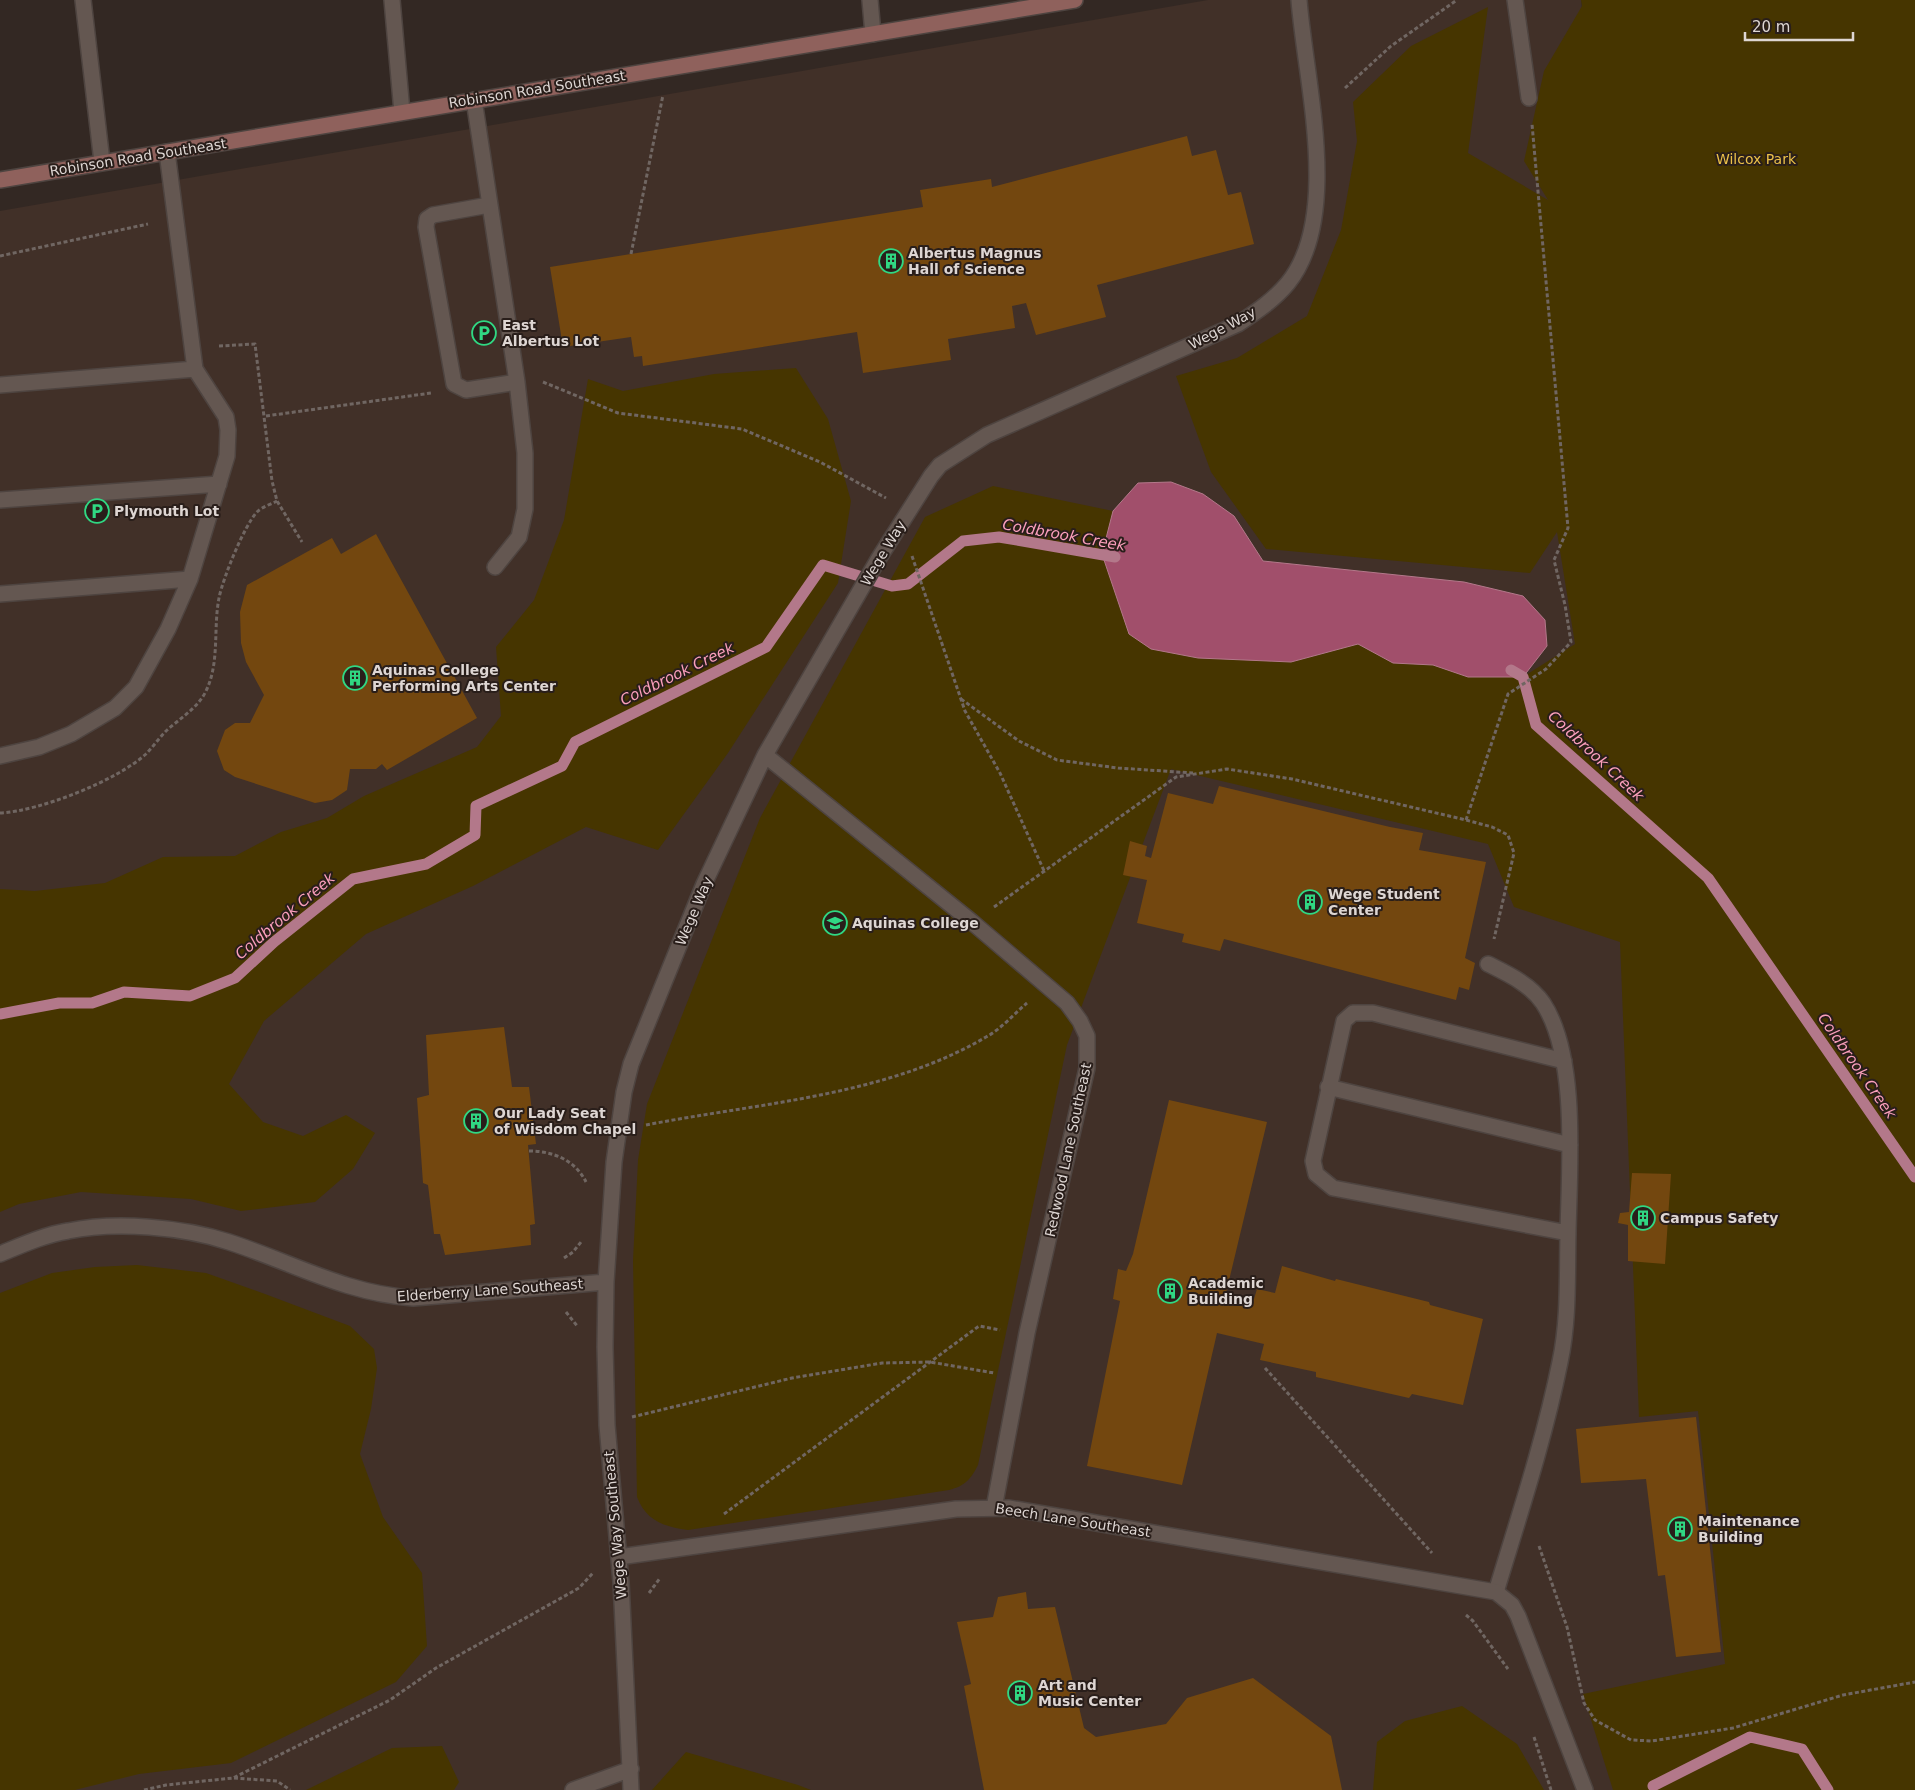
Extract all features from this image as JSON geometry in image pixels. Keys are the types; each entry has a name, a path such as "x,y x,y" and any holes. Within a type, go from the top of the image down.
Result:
{"main road":[{"name":"Robinson Road Southeast","path":"0,180 1075,0"}],"street":[{"path":"83,0 102,162"},
{"path":"392,0 402,112"},
{"path":"870,0 873,34"},
{"name":"Wege Way","path":"606,1282 618,1130 624,1092 640,1042 704,884 765,755 854,600 924,485 940,465 987,436 1238,324 1259,310 1289,282 1298,266 1307,245 1312,226 1317,184 1313,119 1299,0"},
{"path":"1515,0 1530,98"},
{"path":"474,100 517,382 525,453 525,509 519,538 495,567"},
{"path":"0,756 54,742 115,708 129,694 145,671 168,629 190,579 219,484 229,443 226,417 196,369 167,152"},
{"path":"489,205 433,214 427,219 426,227 454,384 460,389 466,390 517,382"},
{"path":"0,385 196,369"},
{"path":"0,500 219,484"},
{"path":"0,594 190,579"},
{"name":"Redwood Lane Southeast","path":"765,755 972,922 1067,1003 1080,1020 1088,1042 1088,1060 1027,1334 994,1508"},
{"path":"1488,964 1526,985 1542,1002 1556,1029 1564,1061 1570,1145 1566,1317 1560,1361 1525,1500 1496,1592 1512,1605 1518,1616 1585,1790"},
{"path":"1564,1061 1358,1012 1348,1016 1344,1021 1313,1161 1316,1174 1327,1184 1350,1193 1568,1234"},
{"path":"1328,1088 1570,1145"},
{"name":"Elderberry Lane Southeast","path":"0,1254 38,1239 68,1231 92,1228 143,1228 170,1230 228,1242 348,1288 388,1297 413,1298 606,1282"},
{"name":"Wege Way Southeast","path":"606,1282 607,1425 618,1557 631,1790"},
{"name":"Beech Lane Southeast","path":"618,1557 956,1509 994,1508 1024,1510 1496,1592"},
{"path":"573,1790 631,1769"}],"path":[{"path":"1345,88 1391,46 1457,0"},
{"path":"631,254 669,68"},
{"path":"1466,820 1508,694 1546,669 1571,642 1565,604 1554,560 1568,528 1530,98"},
{"path":"0,256 148,224"},
{"path":"193,348 255,344 266,416 272,481 277,501 302,542"},
{"path":"517,382 541,381 618,413 742,429 820,462 887,498"},
{"path":"266,416 460,389"},
{"path":"912,556 965,711 1000,773 1045,873"},
{"path":"961,698 1019,741 1057,760 1118,768 1199,774"},
{"path":"972,922 1045,873 1176,778 1227,769 1292,779 1492,826 1508,835 1514,853 1488,964"},
{"path":"618,1130 852,1088 929,1066 988,1036 1046,986"},
{"path":"529,1151 554,1154 564,1159 580,1173 588,1187"},
{"path":"579,1329 570,1315 555,1306 551,1264 573,1252 582,1240"},
{"path":"698,1545 698,1534 979,1326 1027,1334"},
{"path":"607,1425 792,1378 882,1363 930,1362 1019,1376"},
{"path":"1266,1368 1433,1554"},
{"path":"1539,1545 1566,1628 1584,1703 1595,1720 1631,1740 1652,1741 1733,1728 1843,1695 1915,1682"},
{"path":"233,1778 390,1700 436,1668 579,1588 596,1568"},
{"path":"1445,1582 1450,1602 1454,1608 1473,1621 1512,1674"},
{"path":"1531,1728 1551,1790"},
{"path":"144,1790 166,1785 233,1778 277,1781 290,1790"}],"shaded area":[{"name":"Aquinas College","path":"1208,0 1581,0 1742,1648 1915,1790 0,1790 0,211"},
{"path":"1171,482 1203,494 1234,516 1263,561 1464,582 1523,596 1545,620 1547,646 1523,677 1468,677 1433,665 1393,663 1358,644 1291,662 1198,658 1151,649 1129,634 1102,554 1113,511 1138,483"}],"green space":[{"name":"Wilcox Park","path":"1581,0 1915,0 1915,1790 1613,1790 1583,1694 1725,1664 1698,1411 1639,1417 1620,942 1514,907 1488,844 1171,769 1067,1045 978,1465 973,1474 963,1484 949,1490 688,1530 664,1525 657,1521 646,1512 637,1497 633,1260 638,1160 647,1104 760,818 925,517 993,486 1113,511 1102,554 1291,662 1358,644 1393,663 1433,665 1468,677 1523,677 1575,644 1557,532 1530,573 1266,549 1211,472 1176,376 1237,358 1307,316 1341,230 1357,141 1353,102 1411,46 1488,7 1468,153 1548,200 1524,161 1544,71 1582,6"},
{"path":"796,368 828,419 851,501 838,583 728,753 658,850 586,827 473,886 366,934 264,1021 229,1084 263,1122 303,1136 346,1115 375,1133 353,1169 315,1202 241,1211 191,1199 81,1192 19,1204 0,1212 0,889 35,891 105,883 163,857 235,856 281,832 327,818 364,796 477,747 501,716 496,647 534,600 564,520 588,379 623,391 714,374"},
{"path":"137,1265 206,1273 350,1326 374,1349 377,1368 371,1409 360,1454 383,1517 422,1573 427,1646 396,1682 231,1763 139,1774 75,1790 0,1790 0,1293 52,1273 95,1267"},
{"path":"1462,1706 1517,1744 1544,1790 1373,1790 1377,1742 1405,1721"},
{"path":"442,1746 459,1782 454,1790 306,1790 392,1748"},
{"path":"686,1752 798,1785 811,1790 652,1790"}],"building":[{"name":"Albertus Magnus Hall of Science","path":"1187,136 1192,156 1216,150 1228,195 1241,192 1254,244 1097,285 1106,317 1036,335 1026,303 1012,306 1015,328 948,339 951,360 863,373 857,332 643,366 642,356 634,357 631,337 563,347 550,267 923,207 920,190 991,179 992,187"},
{"name":"Aquinas College Performing Arts Center","path":"376,534 477,718 387,770 382,764 376,769 350,769 347,790 332,800 315,803 235,777 224,770 217,751 225,730 235,723 250,723 264,695 246,662 241,643 240,612 247,585 332,538 341,554"},
{"name":"Wege Student Center","path":"1219,786 1390,827 1423,833 1419,850 1486,862 1465,958 1475,963 1469,990 1459,987 1456,1000 1224,939 1220,951 1182,942 1184,934 1137,923 1147,880 1123,875 1130,841 1147,846 1145,856 1151,858 1168,793 1213,804"},
{"name":"Our Lady Seat of Wisdom Chapel","path":"504,1027 512,1087 529,1087 536,1144 528,1145 535,1224 530,1225 531,1245 445,1255 440,1234 434,1234 428,1185 423,1183 417,1098 429,1095 426,1035"},
{"name":"Academic Building","path":"1169,1100 1267,1122 1226,1293 1254,1299 1257,1289 1275,1293 1282,1266 1335,1281 1336,1279 1429,1302 1430,1305 1483,1319 1463,1405 1412,1394 1409,1398 1316,1377 1316,1372 1260,1360 1264,1344 1217,1333 1182,1485 1087,1466 1120,1301 1113,1299 1118,1269 1126,1271 1133,1254"},
{"name":"Campus Safety","path":"1632,1173 1671,1174 1665,1264 1628,1261 1628,1225 1618,1223 1620,1213 1629,1212"},
{"name":"Maintenance Building","path":"1696,1417 1721,1652 1676,1657 1665,1575 1658,1576 1646,1479 1581,1483 1576,1429"},
{"name":"Art and Music Center","path":"1026,1592 1028,1609 1055,1607 1084,1728 1096,1737 1166,1724 1187,1698 1253,1678 1331,1736 1342,1790 984,1790 964,1686 971,1684 957,1622 993,1617 998,1597"}],"waterway":[{"name":"Coldbrook Creek","path":"0,1014 59,1003 92,1003 124,992 190,996 235,978 274,942 353,879 426,864 475,835 476,806 562,766 575,742 766,647 823,565 892,586 908,584 963,541 999,537 1115,557"},
{"name":"Coldbrook Creek","path":"1511,670 1523,677 1536,725 1708,878 1915,1177"},
{"path":"1653,1786 1750,1737 1802,1749 1828,1790"}],"place":[{"name":"Albertus Magnus Hall of Science","path":"891,261"},
{"name":"East Albertus Lot","path":"484,333"},
{"name":"Plymouth Lot","path":"97,511"},
{"name":"Aquinas College Performing Arts Center","path":"355,678"},
{"name":"Wege Student Center","path":"1310,902"},
{"name":"Aquinas College","path":"835,923"},
{"name":"Our Lady Seat of Wisdom Chapel","path":"476,1121"},
{"name":"Campus Safety","path":"1643,1218"},
{"name":"Academic Building","path":"1170,1291"},
{"name":"Maintenance Building","path":"1680,1529"},
{"name":"Art and Music Center","path":"1020,1693"}]}
